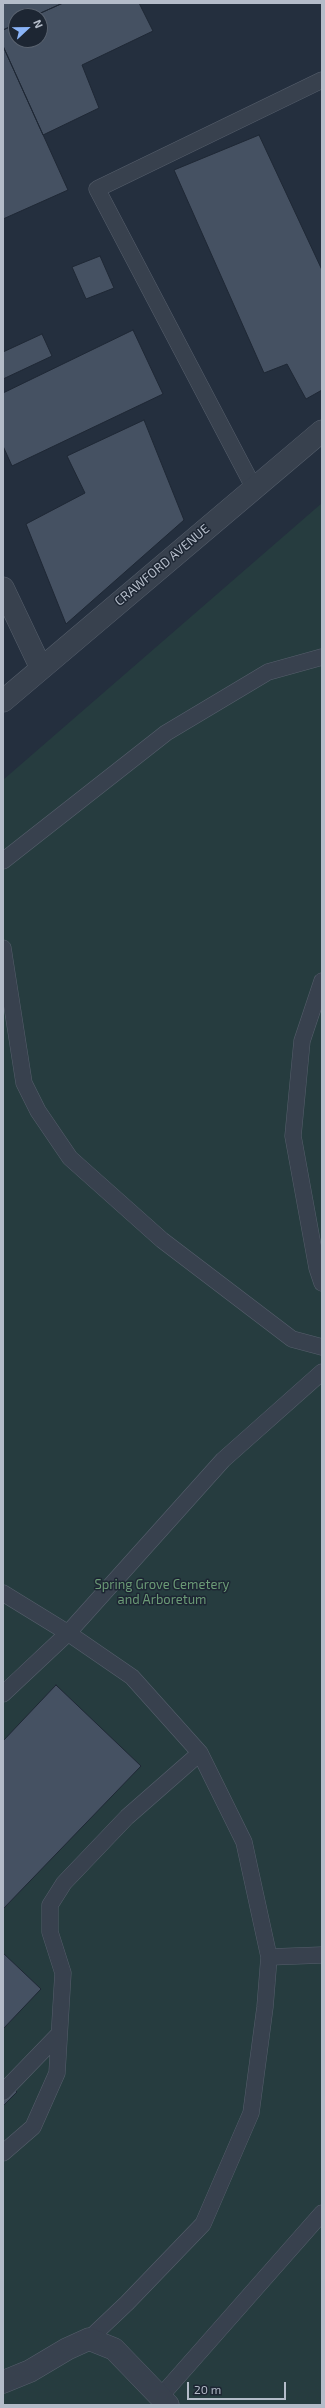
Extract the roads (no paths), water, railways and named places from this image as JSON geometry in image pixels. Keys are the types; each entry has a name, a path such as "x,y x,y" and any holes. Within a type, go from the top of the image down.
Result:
{"street":[{"name":"CRAWFORD AVENUE","path":"3,701 322,431"},
{"path":"3,588 41,668"},
{"path":"3,2382 30,2371 67,2349 89,2339 114,2349 164,2401"}],"lane":[{"path":"254,488 97,189 322,80"},
{"path":"3,861 166,733 268,672 322,657"},
{"path":"3,948 24,1083 38,1111 70,1158 162,1240 292,1339 322,1347"},
{"path":"322,981 302,1041 293,1136 317,1268 322,1283"},
{"path":"3,1694 68,1633 223,1460 322,1372"},
{"path":"3,1593 68,1633 132,1678 200,1753 244,1842 269,1957 265,2007 251,2112 203,2224 127,2303 89,2339"},
{"path":"3,2153 33,2127 57,2073 63,1973 50,1932 50,1905 64,1883 127,1817 200,1753"},
{"path":"269,1957 322,1955"},
{"path":"3,2092 59,2034"},
{"path":"164,2401 322,2213"}],"park label":[{"name":"Spring Grove Cemetery and Arboretum","path":"162,1592"}]}
